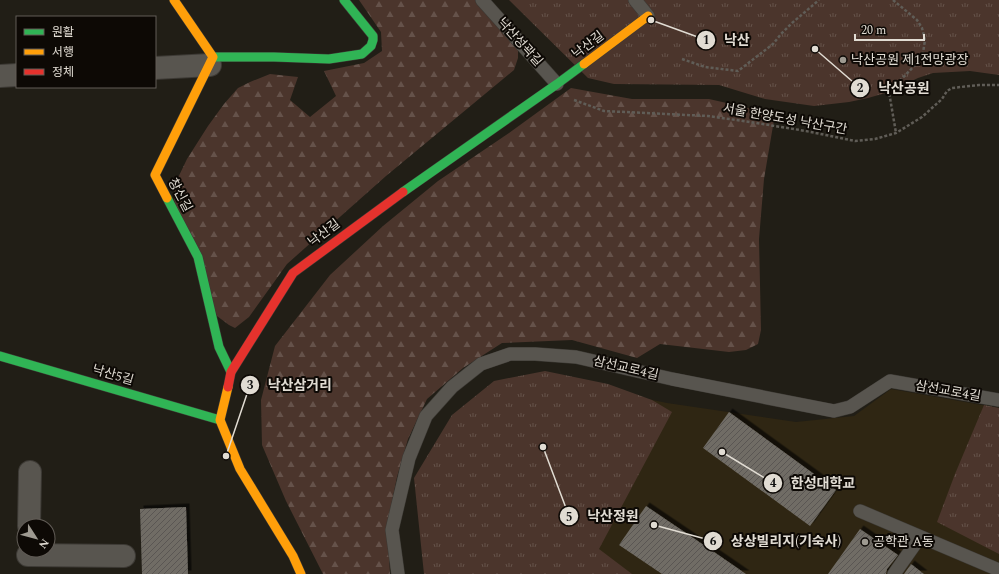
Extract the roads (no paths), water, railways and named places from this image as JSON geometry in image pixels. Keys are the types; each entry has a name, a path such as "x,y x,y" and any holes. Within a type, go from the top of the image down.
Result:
{"street":[{"path":"174,0 211,61"},
{"path":"156,68 211,61 274,56 329,59 362,54 371,46 373,36 344,0"},
{"name":"낙산길","path":"220,420 231,372 293,272 400,194 558,84 648,16"},
{"name":"창신길","path":"211,61 155,175 198,257 219,347 231,372"},
{"path":"0,76 16,75"},
{"name":"낙산5길","path":"0,356 220,420"},
{"path":"220,420 240,469 293,556 301,574"},
{"path":"29,518 30,472"},
{"path":"28,560 124,556"}],"lane":[{"name":"낙산성곽길","path":"482,0 558,84"},
{"path":"635,0 648,16"},
{"name":"삼선교로4길","path":"398,574 392,530 409,458 426,416 452,387 481,364 510,354 576,357 672,379 834,411 850,407 890,381 999,400"},
{"path":"860,511 999,570"},
{"path":"894,574 920,537"}],"place":[{"name":"낙산","path":"651,20"},
{"name":"낙산공원","path":"815,49"},
{"name":"낙산공원 제1전망광장","path":"843,60"},
{"name":"낙산정원","path":"543,447"},
{"name":"한성대학교","path":"722,452"},
{"name":"낙산삼거리","path":"226,456"},
{"name":"상상빌리지(기숙사)","path":"654,525"},
{"name":"공학관 A동","path":"865,542"}]}
